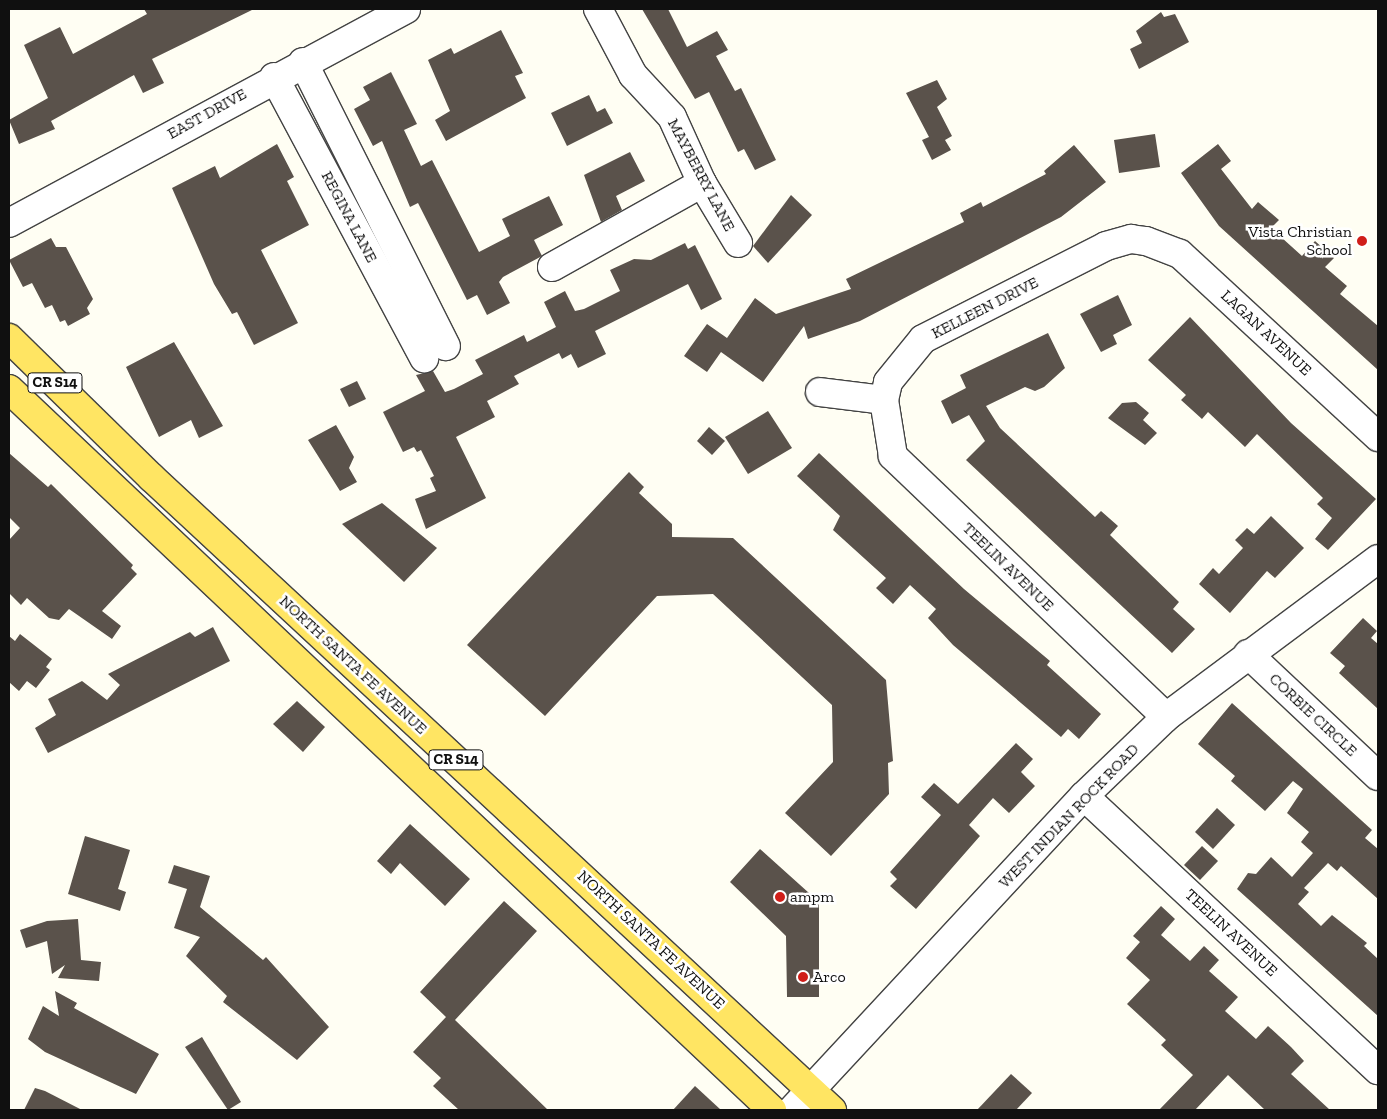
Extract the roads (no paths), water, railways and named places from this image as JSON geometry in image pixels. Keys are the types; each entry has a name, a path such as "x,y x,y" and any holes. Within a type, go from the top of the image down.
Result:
{"main road":[{"name":"NORTH SANTA FE AVENUE","path":"9,338 151,477 832,1110"},
{"name":"CR S14","path":"9,389 772,1110"}],"street":[{"name":"MAYBERRY LANE","path":"598,9 633,75 672,117 702,183 738,243"},
{"name":"EAST DRIVE","path":"9,223 395,11"},
{"name":"REGINA LANE","path":"274,77 435,352 303,62"},
{"path":"552,267 702,183"},
{"name":"KELLEEN DRIVE","path":"884,400 888,382 923,339 1106,246 1146,240"},
{"name":"LAGAN AVENUE","path":"1146,240 1180,254 1378,437"},
{"path":"820,392 884,400"},
{"name":"TEELIN AVENUE","path":"884,400 893,456 1166,717"},
{"name":"WEST INDIAN ROCK ROAD","path":"792,1110 813,1092 1084,796 1166,717 1378,558"},
{"name":"CORBIE CIRCLE","path":"1248,654 1378,776"},
{"name":"TEELIN AVENUE","path":"1084,796 1378,1070"}],"place":[{"name":"Vista Christian School","path":"1362,241"},
{"name":"ampm","path":"780,897"},
{"name":"Arco","path":"803,977"}]}
